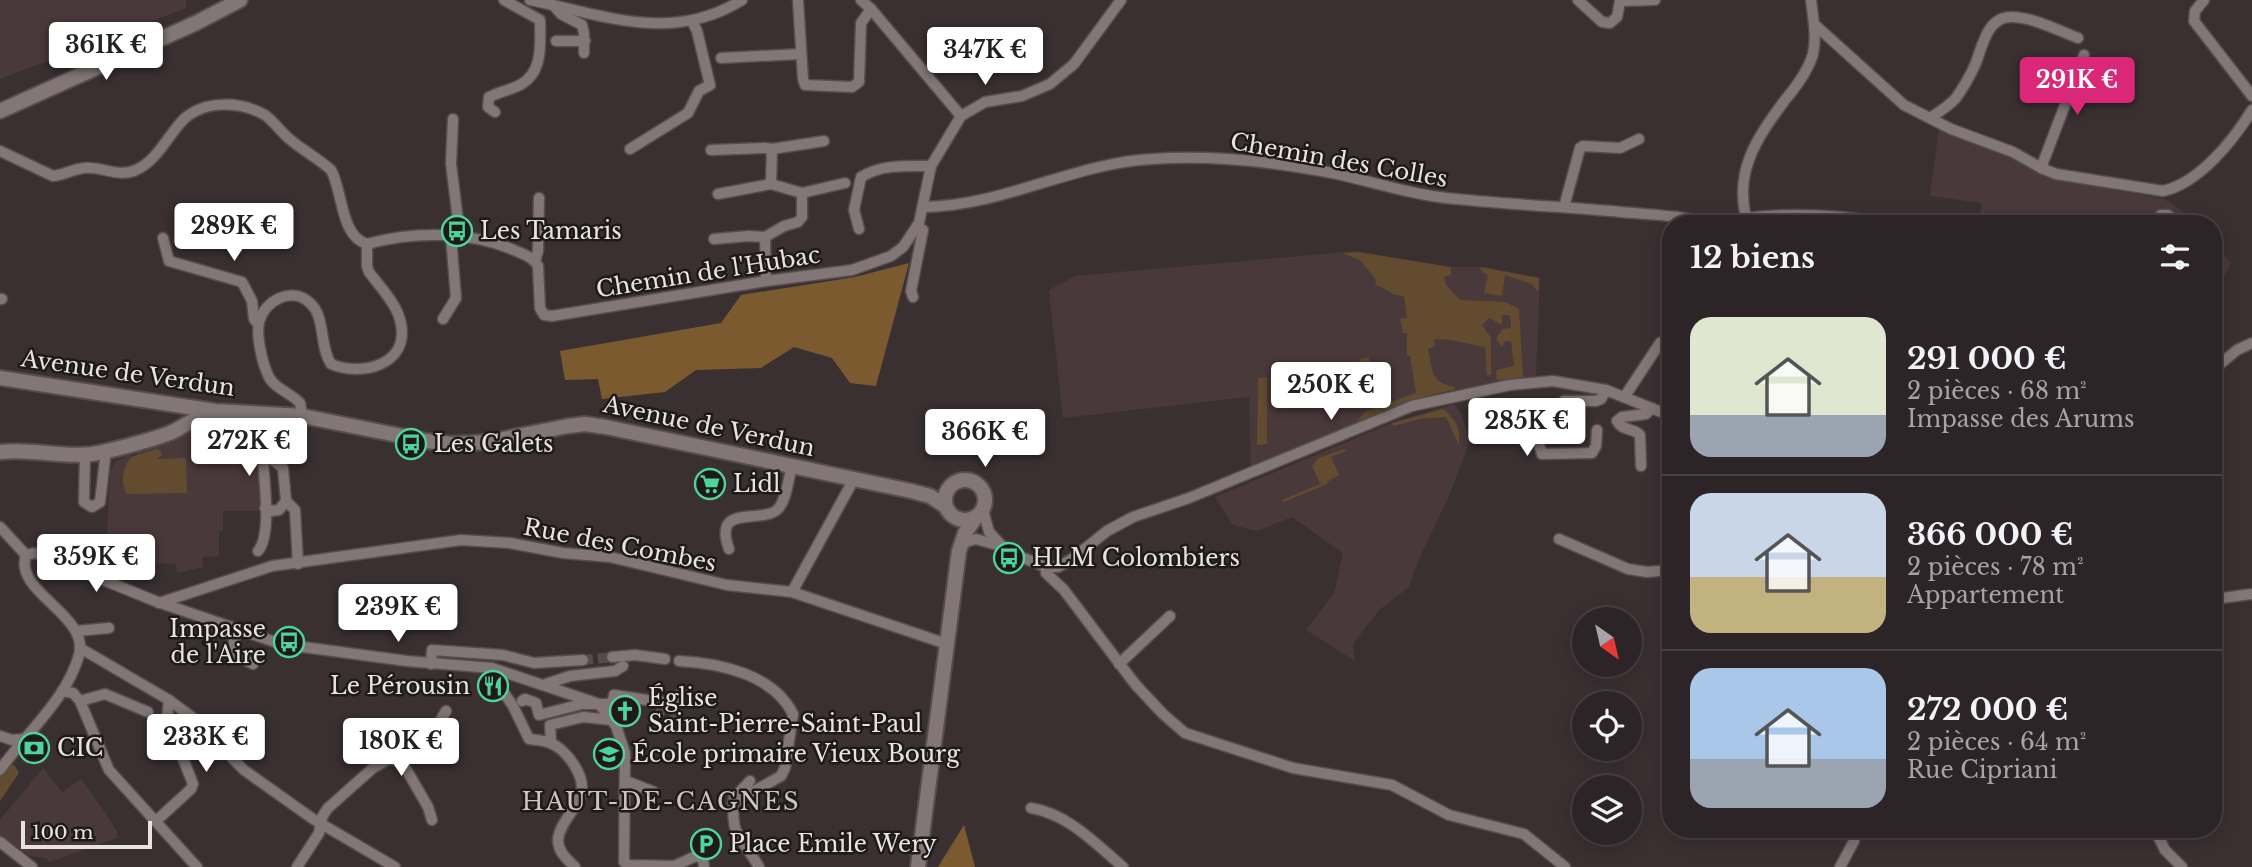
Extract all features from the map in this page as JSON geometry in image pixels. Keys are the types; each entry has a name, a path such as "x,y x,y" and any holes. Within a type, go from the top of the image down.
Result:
{"main road":[{"path":"0,111 196,23 240,0"},
{"name":"Avenue de Verdun","path":"0,377 215,411 302,416 427,441 451,443 488,442 585,424 911,491 930,496 949,511"},
{"path":"175,430 181,421 176,404"},
{"path":"0,452 30,450 85,454 106,450 175,430 215,411"},
{"path":"918,867 960,547 985,499 978,485 963,480 949,487 946,493 960,547"},
{"name":"Avenue de Verdun","path":"911,491 949,487"},
{"path":"949,511 975,517"}],"street":[{"path":"495,112 488,107 489,97 529,79 536,71 540,50 540,20 504,0"},
{"path":"530,0 613,20 671,25 723,11 742,0"},
{"path":"798,0 805,85 852,87 859,82 861,23 871,9"},
{"path":"861,0 961,116"},
{"path":"913,297 911,291 923,230 917,226 931,166 961,116 985,102 1021,96 1050,84 1074,64 1121,0"},
{"path":"1578,0 1602,22 1610,23 1617,17 1620,1 1655,0"},
{"path":"1746,215 1742,191 1745,167 1763,130 1808,68 1815,43 1811,0"},
{"path":"2204,0 2195,11 2194,21 2252,96"},
{"path":"553,5 561,14 582,25 584,54"},
{"path":"1930,118 1954,100 1976,63 1984,37 2000,20 2010,17 2038,23 2078,38"},
{"path":"630,149 688,113 699,91 710,85 697,31 692,21"},
{"path":"1814,24 1904,105 1951,129 2012,152 2056,174 2163,191 2178,188 2231,141 2252,110"},
{"path":"556,41 584,41"},
{"path":"721,58 801,54"},
{"path":"2041,168 2084,55"},
{"path":"0,151 52,176 85,167 129,173 146,163 193,112 206,106 238,106 265,116 288,139 331,170 351,231 359,241 367,244 379,240 456,236 495,243 535,261"},
{"path":"443,319 456,298 456,236 451,164 453,119"},
{"path":"1564,207 1580,148 1620,148 1639,139"},
{"path":"711,150 772,149 824,141"},
{"path":"771,184 772,149"},
{"name":"Chemin des Colles","path":"923,207 992,198 1069,175 1130,161 1204,158 1334,173 1445,198 1662,215"},
{"path":"859,229 854,210 861,177 891,166 931,166"},
{"path":"718,194 771,184 802,193 845,183"},
{"name":"Chemin de l'Hubac","path":"765,237 784,226 798,222 802,216 802,193"},
{"name":"Chemin de l'Hubac","path":"539,198 538,251 535,261 538,267 540,308 544,315 551,316 766,281 852,270 874,264 903,247 917,226"},
{"path":"714,239 765,237 766,281"},
{"path":"163,238 169,261 242,282 252,301 266,373 271,381 300,403 302,416"},
{"path":"258,324 268,305 276,299 285,296 302,298 310,302 316,310 323,349 331,364 369,369 384,364 400,345 401,322 396,309 369,272 367,244"},
{"path":"1625,396 1662,342"},
{"path":"2222,362 2237,350 2252,343"},
{"path":"975,517 1002,546 1016,555 1046,567 1058,567 1107,531 1133,517 1189,498 1412,406 1531,382 1568,382 1625,396 1662,412"},
{"path":"1597,430 1596,446 1592,453 1542,454 1538,441 1564,401 1596,401 1601,399 1606,390"},
{"path":"1641,466 1640,435 1622,427 1617,421 1622,417 1646,415 1652,408"},
{"path":"258,551 262,545 265,508 265,414"},
{"path":"85,454 84,502 92,507 100,502 106,450"},
{"path":"263,457 273,460 283,468 286,500 295,510 298,564"},
{"path":"729,549 725,534 728,525 738,517 767,514 777,509 783,499 792,466"},
{"path":"792,592 854,480"},
{"path":"265,508 279,510 286,500"},
{"path":"975,517 989,532"},
{"path":"0,527 26,555 25,567 30,580 76,631 80,649 62,691 0,770"},
{"path":"960,547 976,539 1002,546"},
{"path":"1559,539 1628,569 1662,571"},
{"name":"Rue des Combes","path":"159,603 272,566 461,540 510,543 610,558 727,585 792,592 947,644"},
{"path":"26,555 34,553 46,557 159,603 281,644 431,664 492,668 599,704 619,732 625,753 624,862 629,865 668,867 696,856 703,863"},
{"path":"46,557 55,554 104,553"},
{"path":"1046,567 1046,573 1064,590 1119,664 1163,714 1185,733 1293,768 1392,785 1449,815 1524,834 1565,867"},
{"path":"1058,567 1064,590"},
{"path":"2222,598 2252,594"},
{"path":"1119,664 1170,616"},
{"path":"76,631 109,628"},
{"path":"237,629 231,653 253,664"},
{"path":"80,649 169,700 193,718 244,770 321,824 395,867"},
{"path":"431,664 432,650 502,655 534,663 583,660"},
{"path":"612,657 635,655 666,659"},
{"path":"679,661 719,665 743,672 773,691 793,714 785,768 781,776 733,803"},
{"path":"545,684 570,676 620,667"},
{"path":"492,668 498,684 517,704 529,739 551,743 561,750 580,779 582,794 558,838 560,851 575,867"},
{"path":"62,691 73,693 80,701 108,771 197,867"},
{"path":"517,704 526,699 536,703 539,715 582,704 612,704 614,695 673,704 681,693"},
{"path":"80,701 105,694 148,712"},
{"path":"156,821 191,789 193,784 167,718 169,700"},
{"path":"402,762 423,743 446,710"},
{"path":"551,743 550,725 583,717 612,720"},
{"path":"0,736 15,741 23,739"},
{"path":"297,867 312,845 324,813 373,768 389,759 402,762 428,807 432,820"},
{"path":"735,784 750,781 736,795 733,803 736,833 759,867"},
{"path":"626,783 654,792"},
{"path":"1031,808 1049,811 1067,820 1123,867"},
{"path":"2159,838 2165,850 2182,867"},
{"path":"1840,867 1853,841"},
{"path":"0,842 32,867"}],"shaded area":[{"path":"0,0 186,0 186,8 0,79"},
{"path":"1939,127 2004,154 2051,178 2164,199 2188,215 1980,215 1982,203 1930,196"},
{"path":"1356,251 1450,267 1486,267 1540,278 1536,376 1431,394 1251,470 1249,397 1063,418 1049,290 1075,276"},
{"path":"1357,252 1451,267 1451,275 1444,277 1446,285 1460,300 1505,302 1519,309 1523,377 1497,380 1496,370 1514,366 1511,341 1505,341 1502,347 1496,339 1502,329 1511,328 1510,315 1502,315 1502,325 1489,318 1482,325 1491,338 1491,375 1487,375 1485,347 1434,339 1435,346 1428,349 1432,369 1437,379 1455,387 1454,390 1431,395 1357,421 1366,411 1416,393 1410,356 1407,356 1407,333 1403,333 1400,319 1407,318 1404,296 1395,295 1375,284 1376,280 1360,260 1342,253"},
{"path":"2222,252 2231,263 2222,281"},
{"path":"909,263 876,386 850,383 832,358 794,347 761,368 696,370 665,392 602,399 598,379 565,380 560,351 721,323 741,295 855,277"},
{"path":"1479,267 1539,278 1538,292 1532,284 1505,275 1502,296 1484,293 1488,275"},
{"path":"1369,357 1372,384 1367,402 1359,359"},
{"path":"1267,377 1267,444 1257,445 1258,378"},
{"path":"1454,404 1461,413 1470,440 1449,496 1408,588 1379,610 1353,644 1355,661 1306,630 1334,593 1343,553 1292,517 1257,531 1233,525 1215,497 1392,423"},
{"path":"1443,409 1457,425 1459,445 1446,417 1420,419 1393,426 1392,423"},
{"path":"240,418 257,423 260,511 223,511 223,531 219,531 219,556 203,557 203,567 177,573 176,564 114,562 115,558 106,558 110,472 115,462 130,454 132,457 137,455 137,452 172,442 200,422"},
{"path":"157,449 162,455 157,459 186,458 187,493 127,494 123,480 128,461 131,457"},
{"path":"1344,449 1346,451 1331,457 1339,475 1327,484 1284,502 1282,500 1320,484 1312,466 1318,458"},
{"path":"7,763 15,766 19,773 0,801 0,776"},
{"path":"43,768 62,792 81,779 107,815 117,832 117,838 49,862 46,858 30,856 0,835 0,820"},
{"path":"964,825 975,867 938,867"}],"tunnel":[{"path":"583,660 612,657"},
{"path":"657,707 682,719"}],"place":[{"name":"Les Tamaris","path":"457,231"},
{"name":"Les Galets","path":"411,444"},
{"name":"Lidl","path":"710,484"},
{"name":"HLM Colombiers","path":"1009,558"},
{"name":"Impasse de l'Aire","path":"289,642"},
{"name":"Le Pérousin","path":"493,686"},
{"name":"Église Saint-Pierre-Saint-Paul","path":"625,711"},
{"name":"CIC","path":"34,748"},
{"name":"École primaire Vieux Bourg","path":"609,754"},
{"name":"Place Emile Wery","path":"706,844"}],"district":[{"name":"HAUT-DE-CAGNES","path":"661,801"}]}
